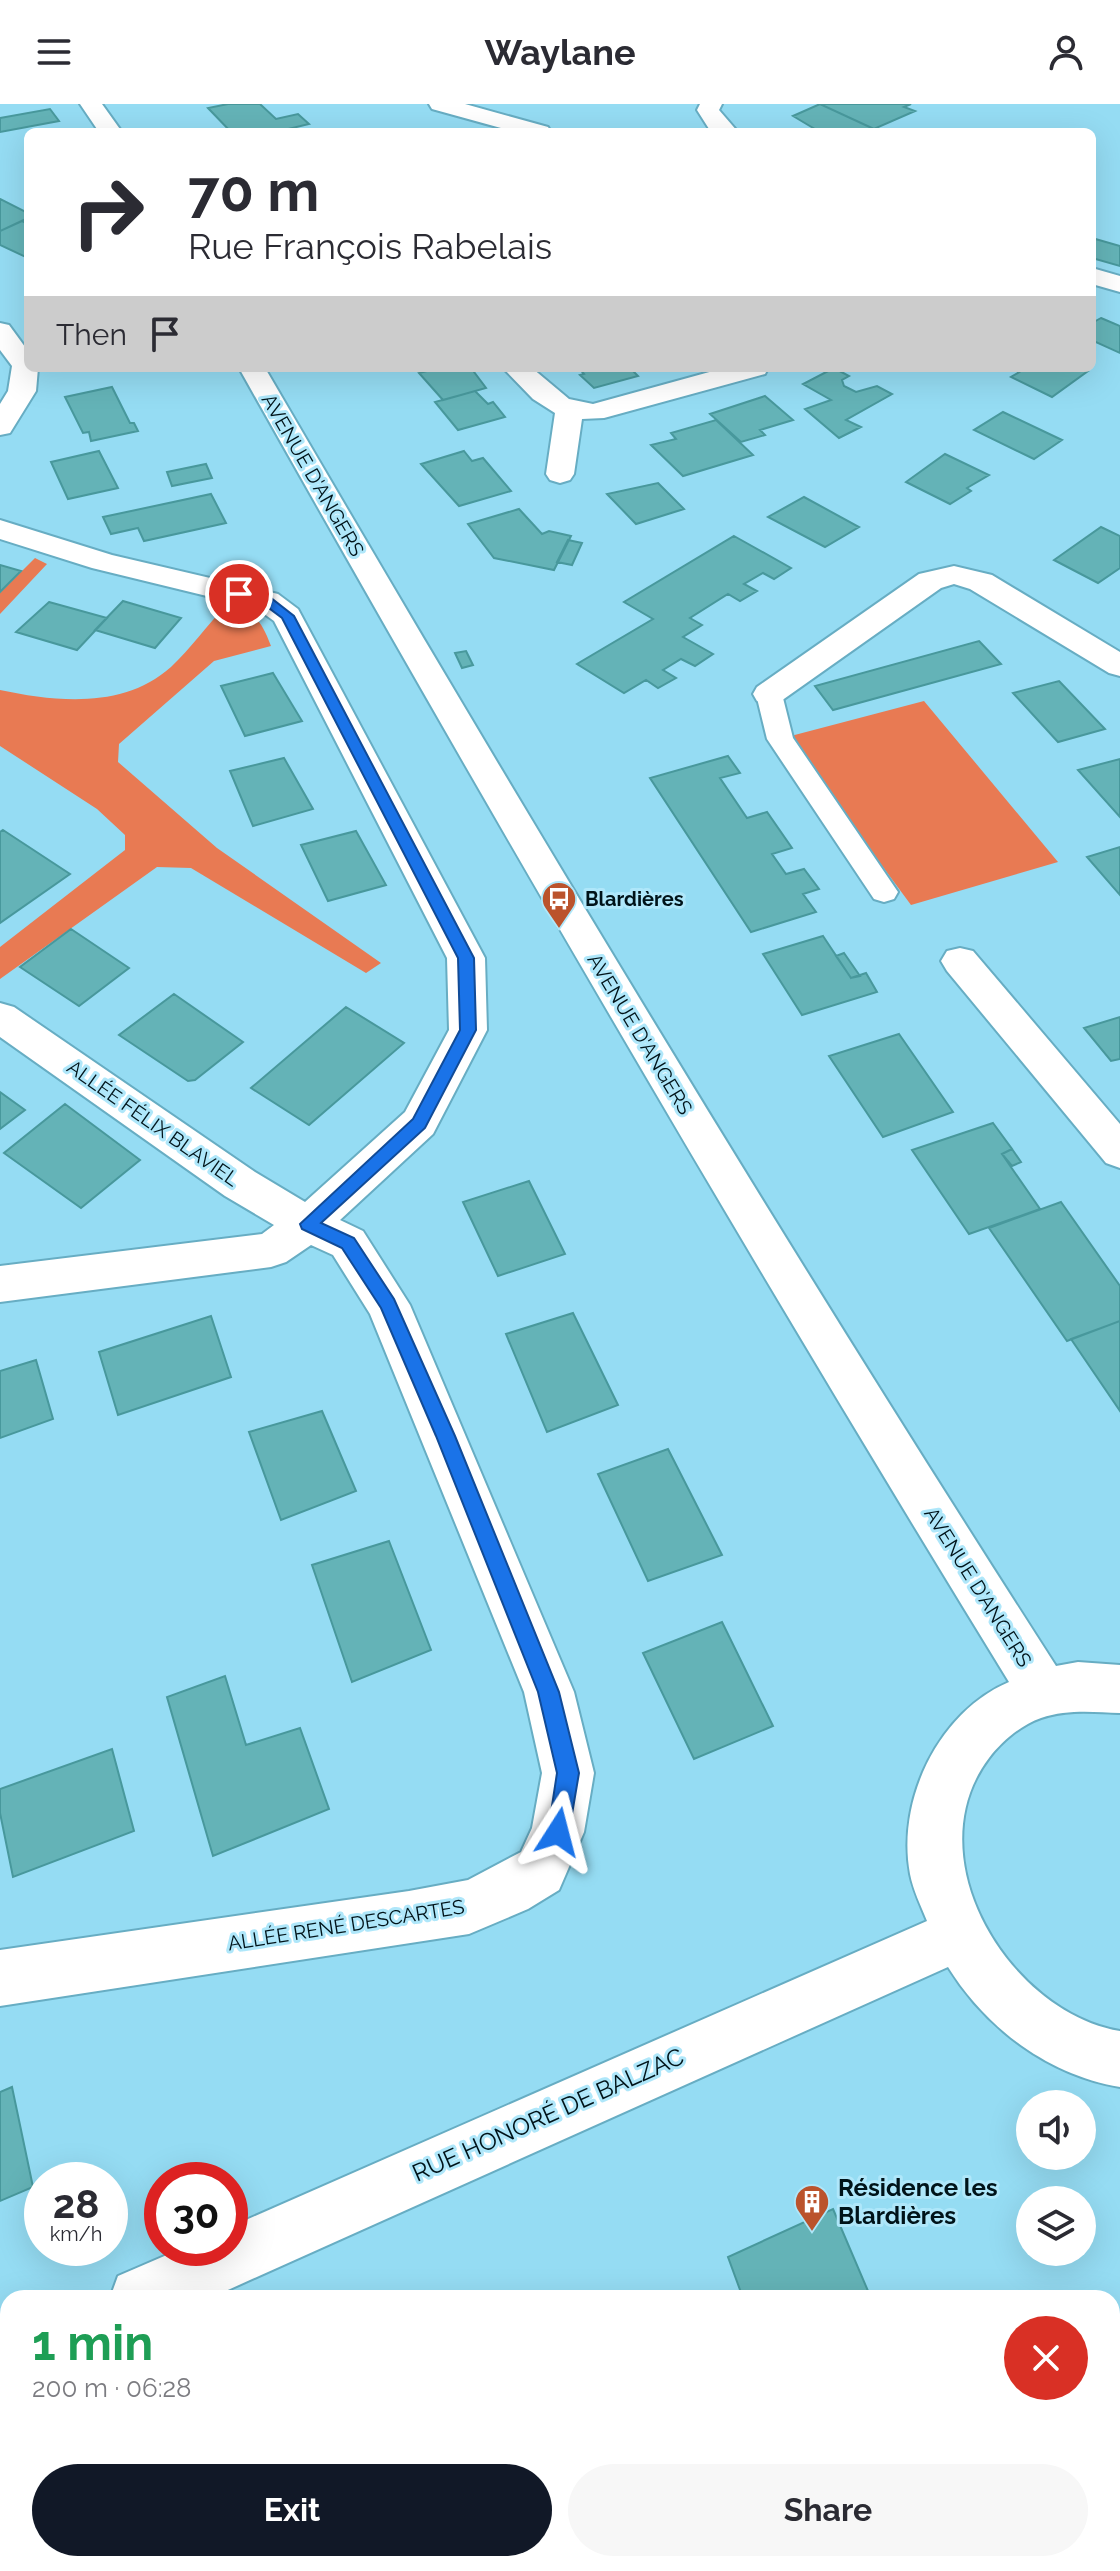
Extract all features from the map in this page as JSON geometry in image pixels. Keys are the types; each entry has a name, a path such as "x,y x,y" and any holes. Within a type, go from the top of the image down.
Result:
{"street":[{"path":"91,104 108,128"},
{"path":"440,104 526,128"},
{"path":"711,104 708,110 710,115 723,128"},
{"path":"1096,277 1120,284"},
{"path":"0,331 24,365"},
{"path":"0,427 22,391 24,372"},
{"name":"AVENUE D'ANGERS","path":"254,372 588,949 827,1346 1043,1691"},
{"path":"520,372 554,404 569,411 594,412 740,372"},
{"path":"560,474 569,411"},
{"path":"0,529 103,562 267,601 287,616 466,958 468,1030 419,1123 308,1224 271,1250 0,1284"},
{"path":"769,694 930,581 954,575 981,582 1120,666"},
{"path":"960,961 1120,1152"},
{"name":"ALLÉE FÉLIX BLAVIEL","path":"0,1017 240,1184 308,1224"},
{"name":"ALLÉE RENÉ DESCARTES","path":"0,1978 469,1907 509,1890 540,1871 558,1832 568,1773 549,1692 463,1478 388,1305 348,1243 308,1224"},
{"path":"1120,1689 1092,1685 1043,1691 993,1715 957,1755 937,1809 936,1871 958,1935 995,1988 1045,2031 1105,2057 1120,2059"},
{"name":"RUE HONORÉ DE BALZAC","path":"158,2290 958,1935"}],"lane":[{"path":"769,694 780,739 884,892"}],"shaded area":[{"path":"35,558 47,564 0,614 0,593"},
{"path":"225,606 256,618 271,646 214,661 119,744 118,762 217,848 381,963 366,973 191,868 157,867 0,979 0,947 125,850 125,835 97,809 0,746 0,690 44,697 89,699 132,690 152,681 171,667"},
{"path":"924,701 1058,862 911,905 787,737"}],"building":[{"path":"228,104 260,104 276,119 298,114 309,124 292,128 227,128 208,108"},
{"path":"820,104 872,128 813,128 793,116"},
{"path":"820,104 911,104 904,107 915,111 872,128"},
{"path":"50,109 59,121 0,132 0,118"},
{"path":"0,199 24,211 24,220 0,231"},
{"path":"24,222 24,256 0,245 0,231"},
{"path":"1096,239 1120,246 1120,266 1096,259"},
{"path":"1101,318 1120,326 1120,353 1096,342 1096,321"},
{"path":"474,372 486,388 443,400 419,373"},
{"path":"582,372 634,372 638,376 594,388 580,375 584,374"},
{"path":"826,372 842,372 849,376 842,380 844,386 856,392 877,386 892,394 846,420 861,427 839,438 805,409 831,400 803,384"},
{"path":"1019,372 1087,372 1052,397 1011,377"},
{"path":"112,387 130,423 134,423 138,431 91,441 89,432 83,433 65,397"},
{"path":"475,391 488,404 493,402 505,417 458,430 435,402"},
{"path":"765,396 793,420 760,430 765,435 741,442 710,414"},
{"path":"1003,412 1062,440 1034,459 974,430"},
{"path":"716,420 753,455 683,476 651,445 676,439 671,433"},
{"path":"99,451 118,488 68,499 51,462"},
{"path":"464,451 472,461 483,458 511,491 459,506 421,464"},
{"path":"945,454 989,475 967,488 971,491 950,504 906,482"},
{"path":"206,464 212,478 172,486 167,472"},
{"path":"658,483 684,509 636,524 607,494"},
{"path":"211,494 226,523 144,541 138,528 111,534 103,517"},
{"path":"804,497 859,527 825,547 768,517"},
{"path":"519,509 542,534 549,531 571,536 554,570 494,558 468,524"},
{"path":"1101,527 1120,536 1120,568 1098,583 1054,560"},
{"path":"734,536 791,568 774,579 763,573 744,584 757,591 740,601 728,594 690,618 702,625 683,637 713,654 695,666 681,659 663,670 676,678 658,688 646,680 624,693 577,664 653,619 624,602"},
{"path":"568,540 582,543 572,565 557,562"},
{"path":"0,565 21,571 0,592"},
{"path":"123,601 181,618 155,648 95,630"},
{"path":"49,602 107,618 77,650 16,632"},
{"path":"979,641 1001,664 833,710 815,686"},
{"path":"466,651 473,665 462,668 455,653"},
{"path":"273,673 302,721 245,736 221,686"},
{"path":"1059,681 1105,729 1058,742 1013,693"},
{"path":"728,756 740,773 720,778 747,818 767,812 792,848 772,854 786,874 804,869 819,889 803,894 816,912 751,932 650,778"},
{"path":"284,758 313,809 253,826 230,771"},
{"path":"1120,759 1120,817 1078,770"},
{"path":"3,830 70,874 0,923 0,832"},
{"path":"356,831 386,885 328,901 301,845"},
{"path":"1120,847 1120,895 1087,857"},
{"path":"71,929 129,968 79,1006 20,967"},
{"path":"823,936 851,978 866,973 877,992 802,1015 763,954"},
{"path":"844,953 860,976 851,978 836,956"},
{"path":"174,994 243,1042 195,1080 188,1081 119,1035"},
{"path":"346,1007 404,1043 309,1125 251,1088"},
{"path":"1120,1017 1120,1059 1111,1061 1084,1028"},
{"path":"899,1034 953,1112 883,1137 829,1056"},
{"path":"0,1092 25,1110 0,1129"},
{"path":"65,1104 140,1160 81,1208 4,1153"},
{"path":"993,1123 1012,1149 1002,1154 1040,1209 969,1234 912,1150"},
{"path":"1012,1149 1021,1162 1012,1166 1002,1154"},
{"path":"529,1181 565,1254 498,1276 463,1202"},
{"path":"1061,1202 1120,1286 1120,1321 1067,1341 989,1228"},
{"path":"573,1313 618,1405 547,1432 506,1334"},
{"path":"211,1316 231,1377 118,1415 99,1352"},
{"path":"1120,1321 1120,1411 1071,1339"},
{"path":"36,1360 53,1419 0,1438 0,1371"},
{"path":"322,1411 356,1491 281,1520 249,1432"},
{"path":"668,1449 722,1555 648,1581 598,1474"},
{"path":"389,1541 431,1650 352,1682 312,1565"},
{"path":"722,1622 773,1726 694,1759 643,1653"},
{"path":"225,1676 246,1745 300,1728 329,1809 213,1856 167,1697"},
{"path":"112,1749 134,1831 13,1877 0,1813 0,1789"},
{"path":"12,2087 28,2162 24,2162 24,2191 0,2201 0,2092"},
{"name":"Résidence les Blardières","path":"833,2209 868,2290 740,2290 728,2257"}],"place":[{"name":"Blardières","path":"559,930"},
{"name":"Résidence les Blardières","path":"812,2233"}],"route":[{"path":"239,594 267,601 287,616 466,958 468,1030 419,1123 308,1224 348,1243 388,1305 509,1590 549,1692 568,1773 558,1832"}]}
